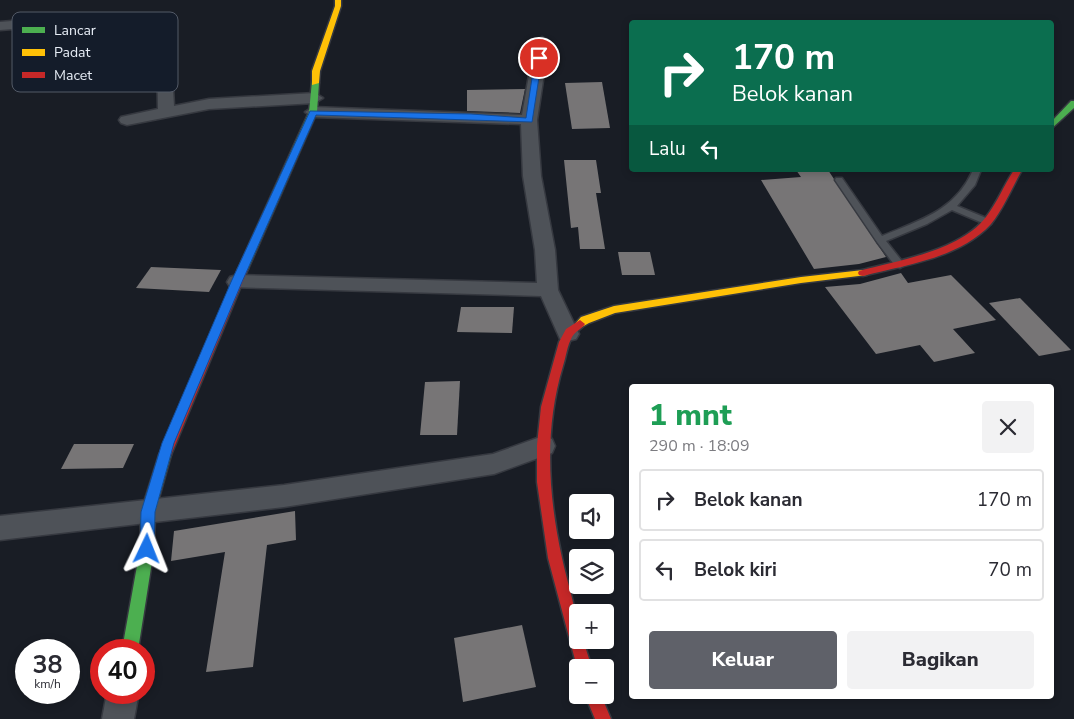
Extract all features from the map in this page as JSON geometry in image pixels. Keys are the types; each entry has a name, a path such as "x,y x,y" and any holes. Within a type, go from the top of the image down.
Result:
{"street":[{"path":"132,639 147,549 148,512 168,443 314,105 316,72 338,6 338,0"},
{"path":"542,41 529,120 532,176 545,250 548,290 568,334"},
{"path":"165,92 166,112"},
{"path":"1054,124 1074,103"},
{"path":"128,120 209,104 314,105 529,120"},
{"path":"581,659 564,601 544,496 543,427 554,377 568,334 585,320 614,310 801,280 858,274 900,264 943,250 966,238 988,222 1017,172"},
{"path":"236,282 548,290"},
{"path":"0,528 284,496 494,464 543,446"},
{"path":"118,719 121,704"},
{"path":"597,704 603,719"}],"lane":[{"path":"880,240 953,207 972,186 976,172"},
{"path":"839,180 880,240 900,264"},
{"path":"953,207 988,222"}],"building":[{"path":"602,82 610,128 572,129 565,83"},
{"path":"525,89 520,113 467,111 467,90"},
{"path":"564,160 596,160 601,193 596,193 605,249 580,249 578,227 571,228"},
{"path":"797,172 829,172 886,257 859,264 814,269 761,180 801,177"},
{"path":"618,252 650,252 655,275 622,275"},
{"path":"151,267 221,270 209,292 136,288"},
{"path":"901,273 908,283 951,275 996,320 953,329 975,353 934,362 920,345 876,354 825,287 860,284"},
{"path":"1020,298 1071,350 1039,356 989,303"},
{"path":"461,307 514,307 512,333 457,332"},
{"path":"460,381 457,435 420,435 425,382"},
{"path":"74,444 134,444 123,468 61,469"},
{"path":"295,511 296,540 267,545 253,667 206,672 225,552 171,561 174,531"},
{"path":"522,625 536,687 463,702 454,638"}],"traffic: fast":[{"path":"243,269 313,112 315,83"},
{"path":"1054,124 1074,103"},
{"path":"132,639 147,549 148,512 165,455"}],"traffic: slow":[{"path":"315,83 316,71 338,6 338,0"},
{"path":"580,324 585,320 614,310 801,280 863,273"}],"traffic: jam":[{"path":"863,273 949,248 979,231 993,214 1017,172"},
{"path":"165,455 243,269"},
{"path":"580,324 569,333 563,347 547,407 543,445 548,520 563,595 581,659"},
{"path":"597,704 603,719"}],"route":[{"path":"147,549 148,512 168,443 236,282 313,112 471,116 529,120 533,106 539,58"}]}
